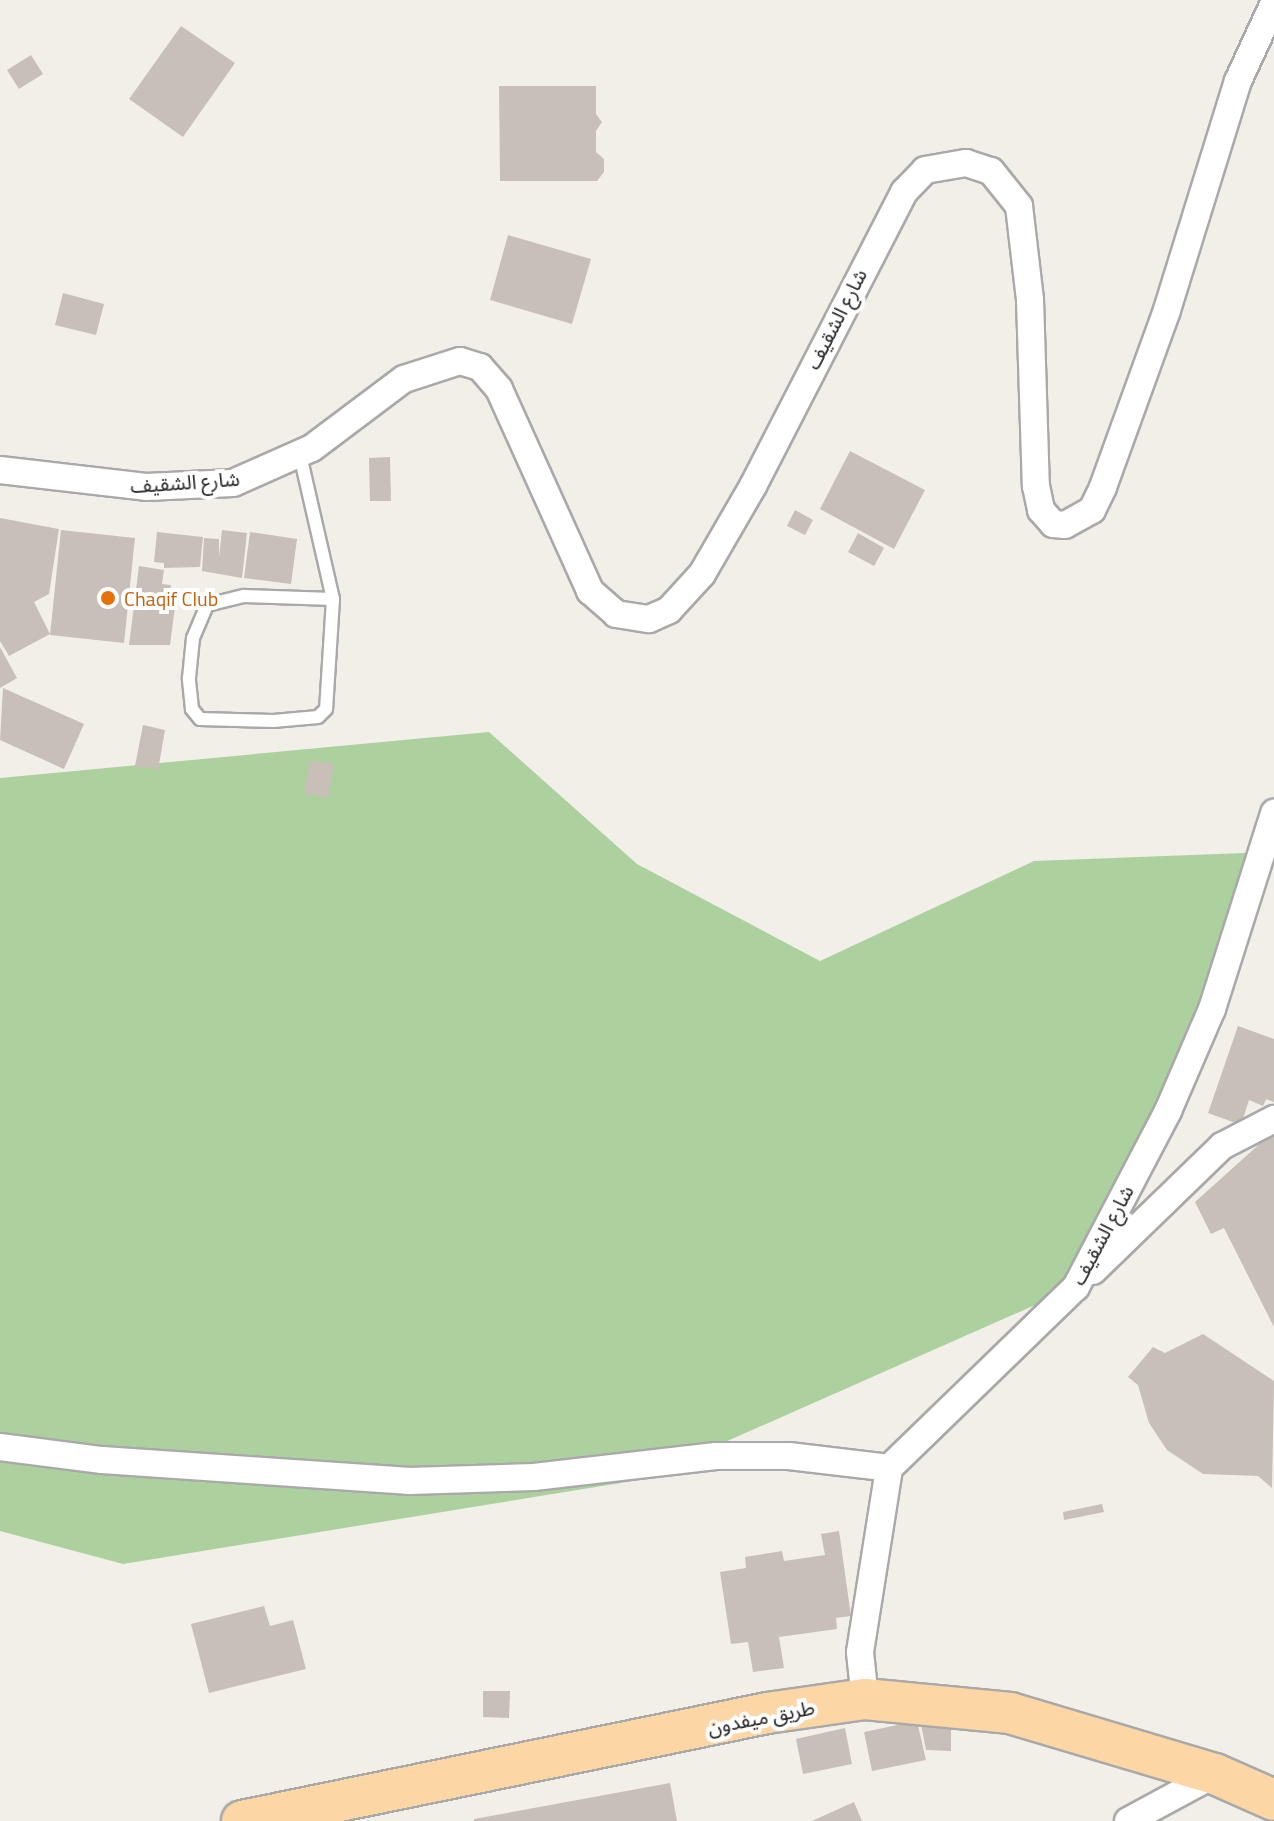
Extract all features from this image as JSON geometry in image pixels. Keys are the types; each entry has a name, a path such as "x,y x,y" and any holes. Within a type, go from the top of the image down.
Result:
{"main road":[{"name":"طريق ميفدون","path":"242,1821 767,1713 865,1699 1010,1713 1215,1774 1274,1800"}],"street":[{"name":"شارع الشقيف","path":"0,470 98,485 233,483 300,455 404,379 460,361 480,367 499,389 590,591 616,614 649,619 669,610 702,574 753,486 904,192 925,170 966,163 991,171 1019,206 1030,300 1036,486 1041,510 1053,524 1080,519 1092,510 1103,487 1137,398 1238,81 1274,3"},
{"name":"شارع الشقيف","path":"889,1468 1076,1287 1168,1111 1207,1023 1274,813"},
{"path":"1076,1287 1222,1146 1274,1119"},
{"path":"0,1447 102,1460 410,1481 534,1477 716,1456 789,1456 889,1468 860,1652 865,1699"},
{"path":"1128,1821 1215,1774"}],"lane":[{"path":"300,455 333,599 322,714 273,721 200,719 192,709 189,678 193,638 207,605 244,596 333,599"}],"green space":[{"path":"489,732 637,864 820,961 1034,861 1270,852 1076,1287 639,1480 123,1564 0,1531 0,778"}],"building":[{"path":"181,26 235,63 183,137 129,99"},
{"path":"31,55 43,74 19,89 7,70"},
{"path":"499,86 596,86 596,114 602,122 596,131 596,152 604,159 604,172 597,181 500,181"},
{"path":"508,235 591,259 572,324 490,300"},
{"path":"63,293 104,304 96,335 55,325"},
{"path":"850,451 925,490 894,549 820,509"},
{"path":"390,457 391,501 370,501 369,458"},
{"path":"795,510 813,520 805,535 787,526"},
{"path":"0,518 59,529 49,594 34,602 50,634 9,656 0,641"},
{"path":"61,530 135,538 124,643 50,635"},
{"path":"222,530 247,533 242,578 202,571 204,538 219,539 219,557"},
{"path":"157,532 203,537 200,567 164,568 164,563 154,562"},
{"path":"250,532 297,539 291,584 244,578"},
{"path":"858,533 884,548 874,566 848,552"},
{"path":"139,566 164,570 162,584 171,585 169,599 176,599 170,645 129,645"},
{"path":"0,647 17,678 0,688"},
{"path":"3,688 84,724 64,769 0,740"},
{"path":"143,725 165,730 158,770 135,766"},
{"path":"310,760 334,764 328,798 304,793"},
{"path":"1238,1026 1274,1039 1274,1102 1266,1099 1263,1106 1249,1100 1241,1125 1208,1113"},
{"path":"1274,1131 1274,1327 1224,1228 1211,1234 1195,1202"},
{"path":"1203,1334 1274,1381 1272,1488 1258,1476 1203,1474 1167,1450 1149,1423 1138,1385 1128,1377 1153,1347 1165,1353"},
{"path":"1102,1504 1104,1512 1064,1520 1063,1512"},
{"path":"839,1531 851,1616 836,1618 837,1629 779,1637 784,1668 753,1672 748,1642 731,1644 720,1572 746,1568 745,1557 782,1551 784,1561 825,1555 821,1534"},
{"path":"264,1606 270,1626 293,1620 306,1669 209,1693 191,1624"},
{"path":"483,1691 510,1691 509,1718 483,1717"},
{"path":"920,1719 951,1719 951,1751 926,1750"},
{"path":"917,1721 926,1760 872,1771 864,1732"},
{"path":"845,1728 852,1764 803,1774 796,1739"},
{"path":"670,1783 677,1821 474,1821 474,1819"},
{"path":"854,1802 862,1821 812,1821"}],"place":[{"name":"Chaqif Club","path":"108,598"}]}
